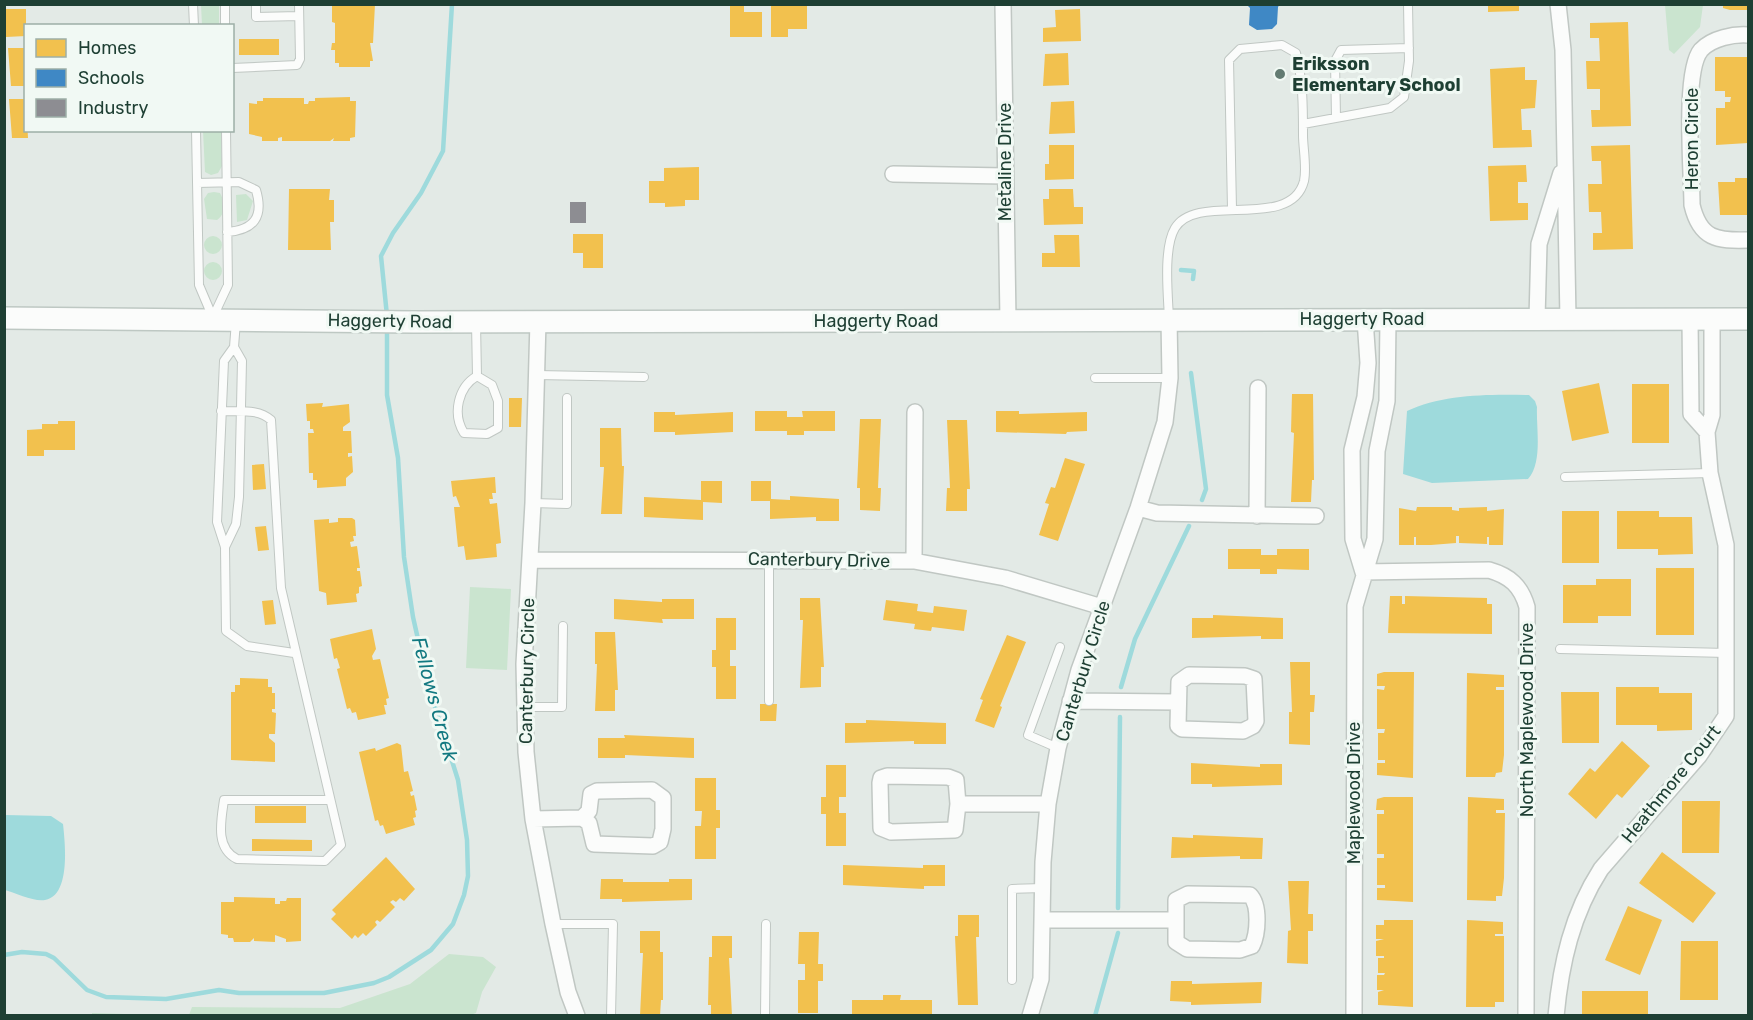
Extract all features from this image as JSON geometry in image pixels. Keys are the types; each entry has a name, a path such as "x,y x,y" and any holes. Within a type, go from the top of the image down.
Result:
{"main road":[{"name":"Haggerty Road","path":"4,318 237,318 414,322 1749,319"}],"street":[{"name":"Metaline Drive","path":"1004,4 1008,320"},
{"path":"1558,4 1563,50 1563,168 1568,217 1568,319"},
{"name":"Heron Circle","path":"1749,35 1715,39 1701,50 1693,65 1691,91 1692,205 1695,218 1701,228 1717,238 1749,240"},
{"path":"1537,319 1539,244 1563,168"},
{"path":"893,174 1005,176"},
{"name":"Canterbury Circle","path":"1030,1016 1041,979 1042,888 1048,804 1058,748 1070,701 1138,508 1165,422 1170,378 1169,319"},
{"path":"1363,572 1353,540 1352,450 1365,397 1368,363 1365,319"},
{"name":"Maplewood Drive","path":"1354,1016 1355,606 1363,572 1375,538 1377,451 1387,401 1388,319"},
{"name":"Heathmore Court","path":"1690,319 1691,414 1707,432"},
{"name":"Heathmore Court","path":"1556,1016 1567,944 1590,886 1601,869 1699,756 1726,717 1726,545 1710,473 1707,432 1712,415 1712,319"},
{"name":"Canterbury Circle","path":"538,321 524,707 533,819 568,992 577,1016"},
{"path":"1257,516 1258,388"},
{"path":"914,561 915,412"},
{"path":"1138,508 1157,513 1316,516"},
{"name":"Canterbury Drive","path":"530,560 914,561 1005,578 1102,607"},
{"name":"North Maplewood Drive","path":"1363,572 1489,570 1506,576 1524,596 1527,607 1526,1016"},
{"path":"1190,675 1245,676 1254,679 1256,683 1256,721 1248,730 1182,729 1178,726 1177,702 1179,682 1190,675"},
{"path":"1070,701 1177,702"},
{"path":"883,777 952,777 957,785 958,804 957,826 951,831 891,832 879,825 880,783 883,777"},
{"path":"533,819 582,818 589,823 594,844 653,846 662,839 663,798 652,790 597,791 591,794 589,811 582,818"},
{"path":"958,804 1048,804"},
{"path":"1181,895 1250,895 1256,905 1255,939 1247,949 1187,950 1176,942 1176,921 1176,900 1181,895"},
{"path":"1042,920 1176,921"}],"lane":[{"path":"194,4 194,24"},
{"path":"225,4 225,24"},
{"path":"256,4 256,16 299,16"},
{"path":"234,68 297,65 300,59 299,4"},
{"path":"1303,124 1390,108 1404,97 1409,48 1408,4"},
{"path":"1169,319 1169,246 1175,228 1185,217 1232,209 1271,209 1294,198 1304,181 1301,72 1296,53 1282,45 1240,49 1229,60 1232,209"},
{"path":"1336,118 1335,61 1341,50 1409,48"},
{"path":"196,132 200,285 213,318"},
{"path":"213,318 228,285 226,132"},
{"path":"197,183 250,185 256,190 258,206 254,223 245,231 227,232"},
{"path":"237,318 234,347 224,361 217,522 225,547 226,631 247,646 294,653"},
{"path":"476,321 477,376"},
{"path":"225,547 236,524 242,361 234,347"},
{"path":"537,375 644,377"},
{"path":"477,376 492,385 498,401 498,428 487,434 464,433 459,426 459,397 466,382 477,376"},
{"path":"1095,378 1170,378"},
{"path":"533,503 567,504 567,399"},
{"path":"221,411 265,414 272,420 274,503 281,588 294,653 330,800 341,845 325,861 237,860 228,855 222,841 224,800 330,800"},
{"path":"1565,477 1710,473"},
{"path":"769,559 769,701"},
{"path":"524,707 562,707 563,626"},
{"path":"1058,748 1028,735 1060,647"},
{"path":"1560,649 1727,653"},
{"path":"1012,980 1012,889 1042,888"},
{"path":"553,924 613,924 611,1016"},
{"path":"765,1016 766,924"}],"green space":[{"path":"201,5 219,5 219,24 202,24"},
{"path":"1665,5 1703,5 1700,27 1674,54 1669,50"},
{"path":"203,132 221,132 222,166 218,173 211,175 205,172"},
{"path":"208,193 220,193 224,204 222,215 217,220 207,219 204,199"},
{"path":"246,194 253,201 247,220 237,222 236,195"},
{"path":"209,236 217,236 222,241 220,252 209,254 204,249 204,241"},
{"path":"213,262 219,265 222,271 219,277 213,280 207,277 204,271 207,265"},
{"path":"470,587 511,589 507,670 466,668"},
{"path":"449,954 483,957 496,967 482,992 476,1013 468,1016 189,1015 192,1007 340,1008 410,984"},
{"path":"92,1013 157,1015 92,1016"}],"water":[{"path":"1482,395 1529,395 1537,407 1538,444 1536,464 1528,479 1432,483 1403,474 1407,411 1451,398"},
{"path":"5,815 51,816 63,824 65,843 63,879 53,896 45,900 36,900 5,890"}],"building: Homes":[{"path":"332,4 375,4 373,43 370,43 373,61 370,61 370,67 339,67 339,63 335,63 335,50 331,50 332,43 335,43"},
{"path":"730,4 744,4 744,12 762,12 762,37 730,37"},
{"path":"771,4 807,4 807,29 788,29 788,37 771,37"},
{"path":"1488,4 1519,4 1519,11 1488,12"},
{"path":"1723,4 1748,4 1748,10 1730,10 1723,8"},
{"path":"5,9 26,9 24,36 6,37"},
{"path":"1080,9 1081,41 1043,42 1043,28 1056,27 1055,10"},
{"path":"1628,22 1631,126 1592,127 1591,110 1600,110 1600,89 1587,89 1586,61 1600,61 1599,38 1590,38 1590,23"},
{"path":"239,39 279,39 279,55 239,55"},
{"path":"8,48 24,48 24,86 11,86"},
{"path":"1068,53 1069,85 1043,86 1045,54"},
{"path":"1715,57 1748,57 1748,143 1716,145 1716,108 1725,108 1725,102 1730,102 1731,97 1725,97 1725,91 1715,91"},
{"path":"1525,67 1525,80 1537,80 1535,108 1521,109 1522,130 1531,130 1532,147 1493,148 1490,69"},
{"path":"350,97 350,101 356,101 355,137 350,138 350,141 333,141 334,138 330,141 282,141 282,137 278,138 278,141 262,141 262,137 249,134 249,103 257,104 257,101 263,101 263,98 304,98 304,104 308,104 309,101 315,101 315,98"},
{"path":"9,99 24,99 24,132 28,132 28,138 12,138"},
{"path":"1074,101 1075,133 1049,134 1051,102"},
{"path":"1049,145 1074,145 1074,179 1045,180 1045,164 1049,164"},
{"path":"1630,145 1633,249 1593,250 1593,233 1602,233 1601,212 1589,212 1588,184 1602,184 1601,161 1592,161 1591,146"},
{"path":"1526,165 1527,182 1518,182 1518,203 1528,203 1528,220 1490,221 1488,166"},
{"path":"699,167 699,200 685,200 685,206 665,207 665,203 649,203 649,181 664,181 664,168"},
{"path":"1735,178 1748,178 1748,215 1720,215 1718,182 1735,182"},
{"path":"289,189 330,189 329,200 334,200 334,222 330,222 331,250 288,250"},
{"path":"1049,189 1073,189 1074,207 1083,207 1083,224 1044,225 1043,199 1049,199"},
{"path":"573,234 603,234 603,268 583,268 583,253 573,253"},
{"path":"1054,235 1079,235 1080,267 1042,267 1042,253 1055,253"},
{"path":"1599,383 1609,433 1572,441 1562,391"},
{"path":"1632,384 1669,384 1669,443 1632,443"},
{"path":"1292,394 1313,394 1314,480 1312,480 1311,502 1291,502 1294,433 1291,432"},
{"path":"509,398 522,398 521,427 509,427"},
{"path":"323,403 322,407 349,404 350,422 343,427 343,431 351,431 352,453 348,453 348,457 352,456 353,472 346,478 346,486 317,488 317,480 313,480 313,473 309,473 308,433 314,433 313,429 310,429 310,421 307,421 306,404"},
{"path":"755,411 787,411 787,417 803,417 802,411 835,411 835,431 804,431 804,435 787,435 787,431 755,431"},
{"path":"996,411 1019,411 1019,414 1087,412 1087,431 1067,432 1066,434 996,432"},
{"path":"654,412 675,412 675,415 733,412 733,432 675,435 675,432 654,432"},
{"path":"860,419 881,419 878,488 881,488 880,511 860,510 860,488 857,488"},
{"path":"947,420 967,420 970,489 967,489 967,511 946,511 947,488 950,488"},
{"path":"58,421 75,421 75,450 44,450 44,456 27,456 27,430 42,429 42,424 58,424"},
{"path":"600,428 621,428 622,466 624,466 622,514 601,514 604,467 600,467"},
{"path":"1065,458 1085,464 1058,541 1039,535 1049,504 1045,503 1051,487 1055,488"},
{"path":"264,464 266,489 253,490 252,465"},
{"path":"495,477 496,493 492,493 493,499 489,499 490,504 497,503 501,543 496,544 497,557 466,560 464,546 458,547 454,507 460,507 456,496 453,497 451,481"},
{"path":"701,481 722,481 722,503 703,502 703,520 644,517 644,497 701,500"},
{"path":"751,481 771,481 771,499 790,500 790,496 839,499 839,521 816,521 816,517 770,519 770,501 751,501"},
{"path":"1417,507 1452,507 1452,510 1459,511 1459,508 1487,507 1487,511 1504,509 1503,545 1489,545 1489,537 1487,537 1487,544 1459,543 1459,536 1456,536 1456,543 1416,545 1416,537 1414,537 1414,545 1399,545 1399,508 1416,511"},
{"path":"1562,511 1599,511 1599,563 1562,563"},
{"path":"1617,511 1659,511 1659,517 1692,517 1693,554 1658,555 1658,549 1617,549"},
{"path":"338,518 355,520 356,536 353,536 354,541 350,542 351,547 357,546 360,568 357,568 357,571 360,571 362,586 356,594 357,602 327,605 326,593 319,591 314,520 329,519 329,523 338,522"},
{"path":"266,526 269,550 258,551 255,527"},
{"path":"1228,549 1261,549 1261,555 1277,555 1277,549 1309,549 1309,570 1277,569 1277,574 1260,574 1260,569 1228,569"},
{"path":"1656,568 1694,568 1694,635 1656,635"},
{"path":"1596,579 1631,579 1631,616 1598,616 1598,623 1563,623 1563,585 1596,585"},
{"path":"1390,596 1402,596 1402,604 1405,604 1405,596 1487,598 1487,604 1492,604 1492,634 1388,633"},
{"path":"800,598 820,598 824,667 821,667 821,687 800,688 803,620 800,620"},
{"path":"614,599 662,602 662,599 694,599 694,619 662,619 663,623 614,619"},
{"path":"273,600 276,624 265,625 262,601"},
{"path":"886,600 918,604 917,611 933,613 934,606 967,610 964,631 932,627 931,631 914,629 915,624 883,620"},
{"path":"1213,615 1283,618 1283,639 1261,639 1261,636 1192,638 1192,618 1213,618"},
{"path":"716,618 736,618 736,650 730,650 730,666 736,666 736,699 716,699 716,667 712,667 712,650 716,650"},
{"path":"372,629 376,649 372,656 373,660 380,659 389,698 386,699 387,705 384,705 386,714 358,720 356,712 352,713 350,708 347,709 337,669 340,668 337,658 334,659 330,639"},
{"path":"595,632 615,632 618,690 615,690 615,711 595,711 597,664 595,664"},
{"path":"1007,635 1026,642 1000,706 1002,707 994,728 975,721 983,700 980,699"},
{"path":"1290,662 1310,662 1310,695 1315,695 1314,712 1310,712 1310,745 1289,744 1289,712 1292,712"},
{"path":"1414,672 1413,778 1377,775 1377,763 1385,763 1385,760 1378,760 1378,733 1384,733 1385,729 1377,729 1377,689 1384,690 1385,686 1377,686 1377,674"},
{"path":"1467,673 1504,675 1504,687 1496,687 1496,690 1504,690 1504,755 1502,772 1496,773 1495,777 1466,777"},
{"path":"240,678 268,679 268,687 272,687 272,693 275,693 275,709 272,709 272,712 276,713 275,734 269,734 269,738 275,743 275,762 231,760 231,692 235,692 235,685 240,685"},
{"path":"1616,687 1659,687 1659,693 1692,693 1692,730 1657,731 1657,725 1616,725"},
{"path":"1561,692 1599,692 1599,743 1562,743"},
{"path":"760,704 777,704 776,721 760,721"},
{"path":"866,720 946,723 946,744 914,744 914,741 845,743 845,723 866,723"},
{"path":"624,735 694,738 694,758 625,755 625,758 598,758 598,738 625,738"},
{"path":"1622,741 1650,766 1622,798 1617,794 1596,819 1568,794 1590,768 1595,772"},
{"path":"397,743 401,745 404,772 408,771 413,791 410,792 411,796 414,795 417,810 415,811 416,817 413,818 415,825 386,834 383,825 380,826 378,820 375,821 359,752 375,748 376,751"},
{"path":"1191,763 1260,767 1260,764 1282,764 1282,785 1212,787 1212,784 1191,784"},
{"path":"826,765 846,765 846,797 839,797 839,813 846,813 846,846 826,846 826,814 821,814 821,797 826,797"},
{"path":"695,778 716,778 716,810 720,810 720,828 716,828 716,859 695,859 695,826 701,826 702,811 695,811"},
{"path":"1413,797 1413,902 1377,900 1377,888 1385,888 1385,885 1377,885 1377,858 1384,858 1384,854 1377,854 1377,814 1384,814 1384,810 1376,810 1377,799"},
{"path":"1468,797 1504,799 1504,810 1496,810 1496,813 1505,813 1504,878 1502,896 1496,896 1496,901 1467,900"},
{"path":"1682,801 1720,801 1719,853 1682,853"},
{"path":"255,806 306,806 306,823 255,823"},
{"path":"1193,835 1263,838 1262,859 1240,859 1240,856 1171,858 1172,837 1193,838"},
{"path":"252,839 312,840 312,851 252,851"},
{"path":"1662,852 1716,893 1693,923 1639,883"},
{"path":"386,857 415,889 404,901 400,898 396,902 393,900 390,902 395,907 380,922 377,920 375,922 377,925 366,936 363,933 358,938 355,935 352,939 331,919 336,914 332,910"},
{"path":"843,865 923,868 923,865 945,865 945,886 924,886 924,889 843,885"},
{"path":"601,879 623,879 623,882 669,882 669,879 692,879 692,900 622,902 622,899 600,899"},
{"path":"1288,881 1309,881 1308,914 1313,914 1313,931 1308,931 1308,964 1287,963 1288,931 1291,930"},
{"path":"234,897 275,898 275,904 286,901 287,898 301,898 301,941 286,942 286,939 275,935 275,942 254,941 254,938 250,942 234,942 233,938 221,934 221,902 234,902"},
{"path":"1628,906 1662,920 1640,975 1605,960"},
{"path":"958,915 979,915 979,937 976,937 978,1005 958,1005 955,936 958,936"},
{"path":"1384,920 1413,920 1413,1007 1378,1005 1378,992 1384,990 1377,990 1377,975 1385,973 1378,973 1378,958 1384,958 1384,956 1376,956 1376,941 1384,939 1376,939 1376,925 1384,925"},
{"path":"1467,920 1503,922 1503,934 1495,934 1495,936 1504,936 1504,1002 1495,1002 1495,1007 1466,1007"},
{"path":"640,931 660,931 660,952 663,952 663,1000 661,1000 660,1016 640,1016 643,953 640,953"},
{"path":"799,932 819,932 818,964 823,964 823,981 818,981 818,1013 798,1013 798,980 805,980 805,964 798,964"},
{"path":"712,936 732,936 732,958 729,958 732,1016 711,1016 711,1005 708,1005"},
{"path":"1681,941 1718,941 1718,1000 1680,1000"},
{"path":"1171,981 1192,981 1192,984 1262,982 1261,1003 1191,1005 1191,1002 1170,1001"},
{"path":"1582,991 1648,991 1648,1016 1582,1016"},
{"path":"883,995 901,995 900,1000 932,1000 932,1016 852,1016 852,1000 883,1000"}],"building: Schools":[{"name":"Eriksson Elementary School","path":"1246,4 1280,4 1277,24 1272,29 1257,30 1249,25 1250,8"}],"building: Industry":[{"path":"570,202 586,202 586,223 570,223"}],"waterway":[{"name":"Fellows Creek","path":"387,316 381,256 393,233 421,193 443,151 452,4"},
{"path":"1181,270 1194,271 1193,279"},
{"name":"Fellows Creek","path":"4,955 22,952 46,954 54,958 87,990 106,997 166,999 219,990 239,993 324,993 374,983 389,977 431,950 453,924 464,895 468,876 467,840 458,780 429,688 413,617 404,557 398,458 387,395 387,328"},
{"path":"1191,373 1206,489 1202,500"},
{"path":"1121,687 1135,639 1189,526"},
{"path":"1118,908 1120,717"},
{"path":"1095,1016 1118,933"}],"place":[{"name":"Eriksson Elementary School","path":"1280,74"}]}
